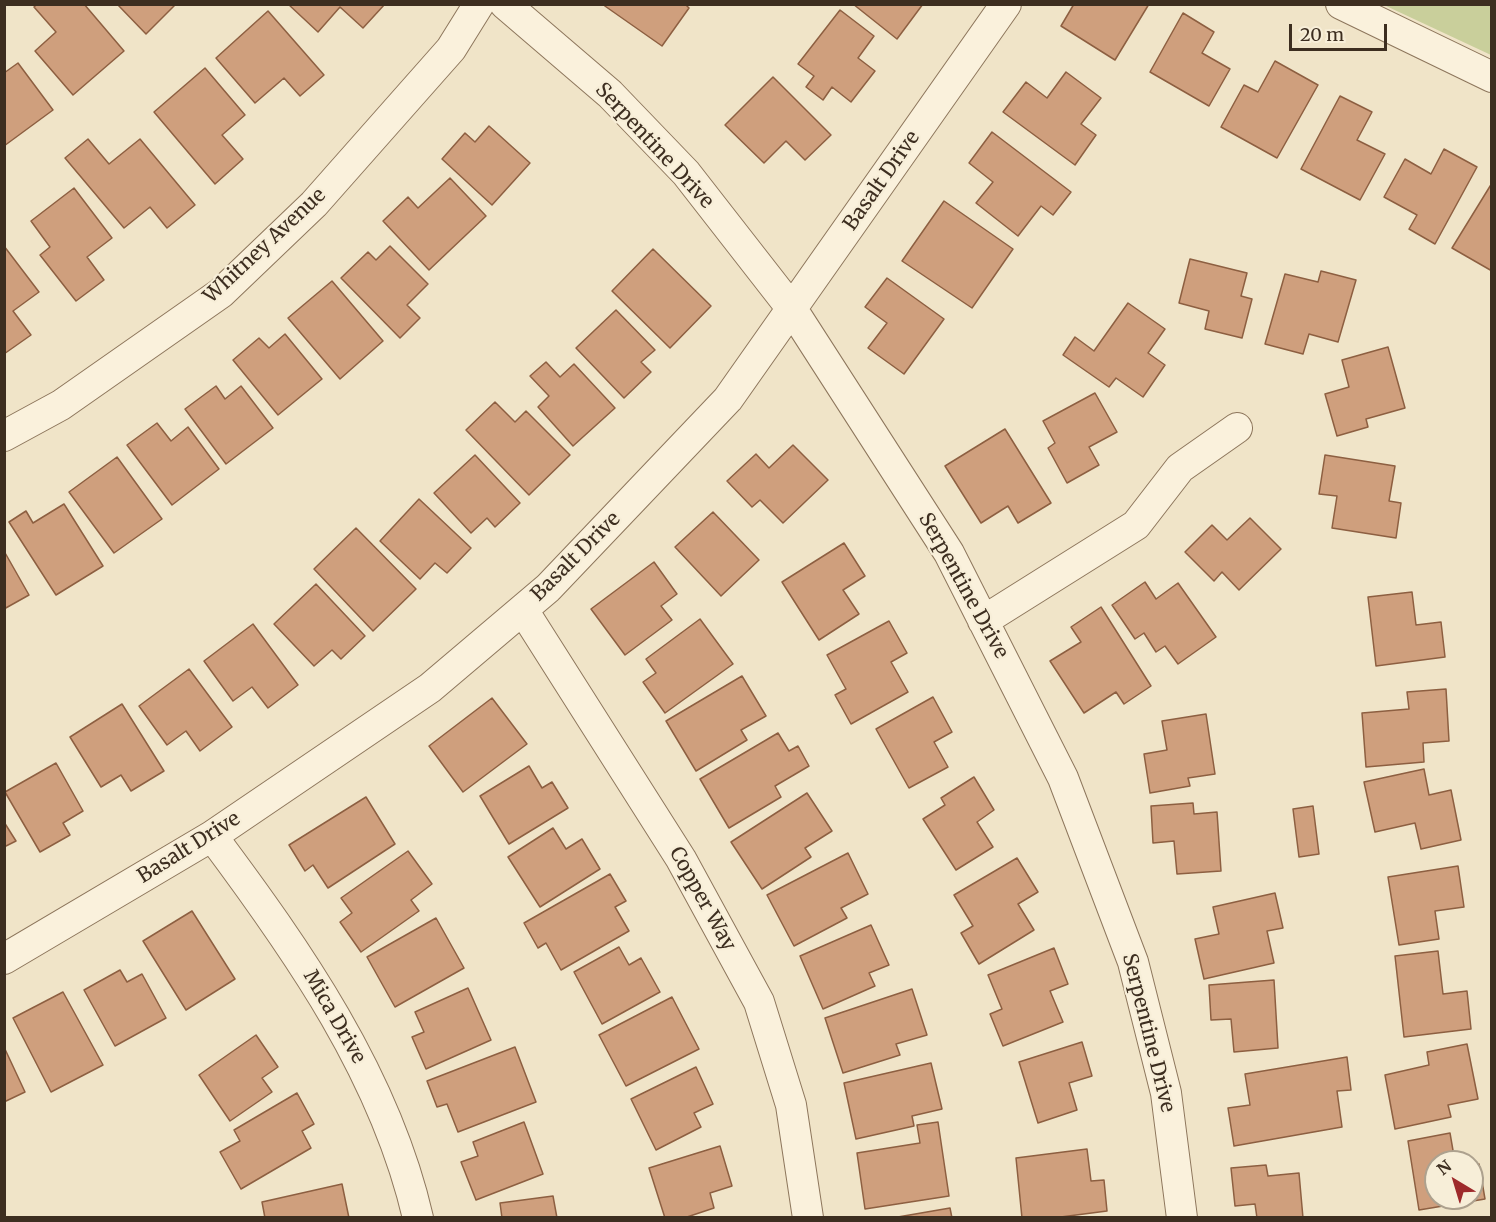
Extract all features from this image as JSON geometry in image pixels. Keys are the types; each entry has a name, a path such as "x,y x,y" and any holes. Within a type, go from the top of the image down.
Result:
{"street":[{"name":"Whitney Avenue","path":"4,436 61,405 220,293 314,204 451,49 479,4"},
{"name":"Serpentine Drive","path":"505,4 610,94 686,173 792,309 949,553 1063,778 1133,962 1166,1093 1182,1218"},
{"name":"Basalt Drive","path":"4,959 212,836 430,688 548,588 729,399 1006,4"},
{"path":"1341,4 1491,77"},
{"path":"983,621 1136,525 1180,468 1237,428"},
{"name":"Copper Way","path":"523,610 681,859 759,1002 791,1105 808,1218"},
{"name":"Mica Drive","path":"212,836 282,929 368,1076 408,1174 418,1218"}],"green space":[{"path":"1384,5 1491,5 1491,55"}],"building":[{"path":"37,4 84,4 124,51 73,95 35,51 56,32 34,7"},
{"path":"117,4 176,4 146,34"},
{"path":"288,4 385,4 363,28 340,7 318,32"},
{"path":"602,4 685,4 689,8 662,46"},
{"path":"853,4 923,4 897,39"},
{"path":"1074,4 1149,4 1115,60 1061,26"},
{"path":"840,10 874,36 858,58 875,71 851,102 832,87 823,100 806,87 814,76 798,64"},
{"path":"268,11 324,75 300,96 284,78 255,103 216,58"},
{"path":"1183,13 1214,32 1202,53 1230,69 1209,106 1150,72"},
{"path":"1275,61 1318,85 1277,158 1221,127 1244,85 1258,92"},
{"path":"18,63 53,110 4,146 4,73"},
{"path":"205,68 245,115 222,135 243,159 215,184 154,112"},
{"path":"1066,72 1101,98 1081,124 1096,135 1075,165 1003,112 1026,82 1047,98"},
{"path":"773,77 831,135 805,160 786,141 764,163 725,125"},
{"path":"1340,96 1372,112 1357,140 1385,154 1360,200 1301,169"},
{"path":"489,126 530,163 492,205 442,159 465,133 475,142"},
{"path":"992,132 1071,192 1053,215 1041,206 1018,236 976,203 993,182 969,163"},
{"path":"88,139 109,164 140,139 195,205 167,228 150,207 124,228 65,158"},
{"path":"1444,149 1477,167 1435,244 1409,229 1417,215 1384,197 1405,159 1431,174"},
{"path":"450,178 486,216 429,270 383,221 408,197 418,208"},
{"path":"1492,183 1492,271 1452,248"},
{"path":"74,188 112,238 87,257 104,280 76,301 40,255 50,247 31,221"},
{"path":"944,201 1013,249 972,308 902,261"},
{"path":"4,246 39,292 13,311 31,335 4,354"},
{"path":"390,246 428,284 407,305 420,318 400,338 341,278 368,252 376,260"},
{"path":"653,249 711,306 670,348 612,291"},
{"path":"1190,259 1247,273 1241,296 1252,299 1242,338 1205,329 1209,311 1179,303"},
{"path":"1321,271 1356,280 1338,342 1309,334 1303,354 1265,344 1285,274 1318,282"},
{"path":"887,278 944,319 904,374 868,348 887,323 865,307"},
{"path":"332,281 383,341 340,379 288,318"},
{"path":"1128,303 1165,329 1148,353 1165,365 1143,397 1116,378 1109,387 1063,355 1075,337 1094,351"},
{"path":"616,310 655,350 641,362 651,372 624,398 576,348"},
{"path":"285,334 322,379 278,415 233,360 259,338 269,348"},
{"path":"1388,347 1405,408 1366,419 1368,427 1337,436 1325,394 1349,387 1342,360"},
{"path":"546,362 560,377 574,364 615,408 573,446 538,407 549,396 530,376"},
{"path":"216,386 225,399 241,386 273,428 226,464 185,409"},
{"path":"1095,393 1117,432 1089,447 1099,465 1067,483 1048,448 1055,443 1043,421"},
{"path":"495,402 515,422 526,411 570,455 529,495 466,430"},
{"path":"157,423 171,441 188,427 219,469 172,505 127,445"},
{"path":"1005,429 1051,503 1018,523 1008,506 981,523 945,466"},
{"path":"793,445 828,480 783,523 760,500 752,507 727,481 756,454 769,468"},
{"path":"475,455 520,503 495,527 487,518 471,533 434,493"},
{"path":"1325,455 1395,466 1389,501 1401,503 1396,538 1332,528 1337,496 1319,494"},
{"path":"117,457 162,519 114,553 69,492"},
{"path":"419,499 471,548 447,573 435,563 420,579 380,541"},
{"path":"64,504 103,566 56,595 9,522 26,511 33,523"},
{"path":"713,512 759,560 721,596 675,547"},
{"path":"1250,518 1281,549 1239,590 1222,572 1214,581 1185,552 1212,525 1227,540"},
{"path":"356,528 416,589 373,631 314,569"},
{"path":"844,543 865,576 843,590 859,614 819,640 782,582"},
{"path":"4,551 29,595 4,609"},
{"path":"654,562 677,594 661,606 672,620 625,655 591,609"},
{"path":"1145,582 1156,599 1178,583 1216,637 1178,664 1165,646 1156,652 1144,633 1135,639 1112,605"},
{"path":"316,584 365,636 341,659 332,650 314,666 274,624"},
{"path":"1412,592 1416,625 1441,622 1445,657 1376,666 1368,597"},
{"path":"1101,607 1151,686 1124,704 1116,692 1084,713 1050,661 1081,642 1071,627"},
{"path":"700,619 733,664 665,713 643,682 656,673 646,659"},
{"path":"889,621 907,653 891,662 908,692 851,724 835,695 846,689 827,655"},
{"path":"253,624 298,685 268,708 252,687 233,701 204,661"},
{"path":"189,669 232,727 200,751 186,731 167,745 139,706"},
{"path":"742,676 766,716 741,730 747,740 696,771 666,721"},
{"path":"1446,689 1449,741 1423,743 1424,762 1366,767 1362,713 1409,709 1407,692"},
{"path":"933,697 952,732 934,742 948,767 909,788 876,729"},
{"path":"492,698 527,744 463,792 429,746"},
{"path":"122,704 164,771 131,791 121,775 101,787 70,737"},
{"path":"1206,714 1215,774 1188,778 1190,786 1150,793 1144,754 1167,750 1162,721"},
{"path":"778,733 789,751 798,746 809,766 775,786 781,797 729,828 700,779"},
{"path":"56,763 83,811 63,823 70,835 40,852 5,792"},
{"path":"529,766 542,788 552,782 568,808 509,844 480,796"},
{"path":"1424,769 1429,795 1451,790 1461,840 1421,849 1415,823 1375,832 1364,782"},
{"path":"974,777 994,810 977,822 993,847 956,870 923,819 945,805 941,798"},
{"path":"807,793 832,831 805,848 811,857 762,889 731,842"},
{"path":"366,797 395,844 328,888 313,865 305,871 289,845"},
{"path":"1193,803 1194,814 1217,812 1221,871 1177,874 1174,841 1153,843 1151,806"},
{"path":"1313,806 1319,854 1299,857 1293,809"},
{"path":"4,822 16,841 4,847"},
{"path":"553,828 566,849 582,839 600,869 540,907 508,857"},
{"path":"408,851 432,884 411,900 419,911 361,952 340,922 352,913 341,898"},
{"path":"848,853 868,894 841,908 847,918 794,946 767,895"},
{"path":"1017,858 1038,892 1018,904 1034,930 979,964 961,933 973,926 954,895"},
{"path":"1458,866 1464,907 1435,911 1439,939 1399,945 1388,877"},
{"path":"610,874 626,901 615,907 629,931 561,970 546,943 538,948 524,923"},
{"path":"1275,893 1283,928 1267,931 1274,963 1204,979 1195,939 1219,934 1213,907"},
{"path":"192,911 235,979 186,1010 143,941"},
{"path":"436,918 464,968 395,1007 367,957"},
{"path":"871,925 889,965 869,973 875,986 823,1009 800,956"},
{"path":"619,947 629,965 641,958 660,992 602,1024 574,972"},
{"path":"1054,948 1068,984 1050,991 1063,1022 1003,1046 990,1014 1002,1009 988,975"},
{"path":"1438,951 1443,994 1467,991 1471,1029 1404,1037 1395,956"},
{"path":"120,970 127,982 142,974 166,1018 115,1046 84,990"},
{"path":"1274,980 1278,1048 1234,1052 1231,1019 1211,1020 1209,985"},
{"path":"468,988 491,1040 426,1069 412,1037 424,1032 415,1012"},
{"path":"912,989 927,1035 896,1044 900,1055 843,1073 825,1018"},
{"path":"63,992 103,1065 51,1092 13,1018"},
{"path":"672,997 699,1049 626,1086 599,1035"},
{"path":"256,1035 278,1067 262,1078 272,1092 230,1121 199,1075"},
{"path":"1082,1042 1092,1076 1069,1083 1077,1110 1038,1123 1019,1062"},
{"path":"1467,1044 1478,1099 1448,1105 1451,1117 1395,1129 1385,1075 1429,1065 1427,1052"},
{"path":"4,1047 25,1092 4,1102"},
{"path":"515,1047 536,1102 458,1132 447,1104 437,1107 427,1081"},
{"path":"1347,1057 1351,1090 1337,1091 1342,1127 1234,1146 1228,1108 1250,1105 1245,1074"},
{"path":"931,1063 942,1109 912,1116 914,1126 856,1139 844,1083"},
{"path":"696,1067 713,1104 694,1113 701,1127 656,1150 631,1099"},
{"path":"297,1093 314,1124 302,1131 311,1148 241,1189 220,1152 240,1141 234,1130"},
{"path":"524,1122 543,1174 476,1200 461,1162 478,1156 473,1142"},
{"path":"938,1122 949,1196 865,1209 857,1153 920,1143 917,1125"},
{"path":"1450,1133 1453,1150 1424,1150 1424,1209 1419,1210 1408,1141"},
{"path":"720,1146 732,1186 710,1193 714,1208 684,1218 665,1218 649,1168"},
{"path":"1087,1149 1091,1181 1104,1180 1107,1211 1053,1218 1022,1218 1016,1158"},
{"path":"1266,1165 1268,1176 1299,1173 1303,1218 1257,1218 1255,1204 1235,1206 1231,1168"},
{"path":"342,1184 349,1218 265,1218 262,1202"},
{"path":"553,1196 557,1218 502,1218 500,1203"},
{"path":"950,1208 952,1218 892,1218"}]}
